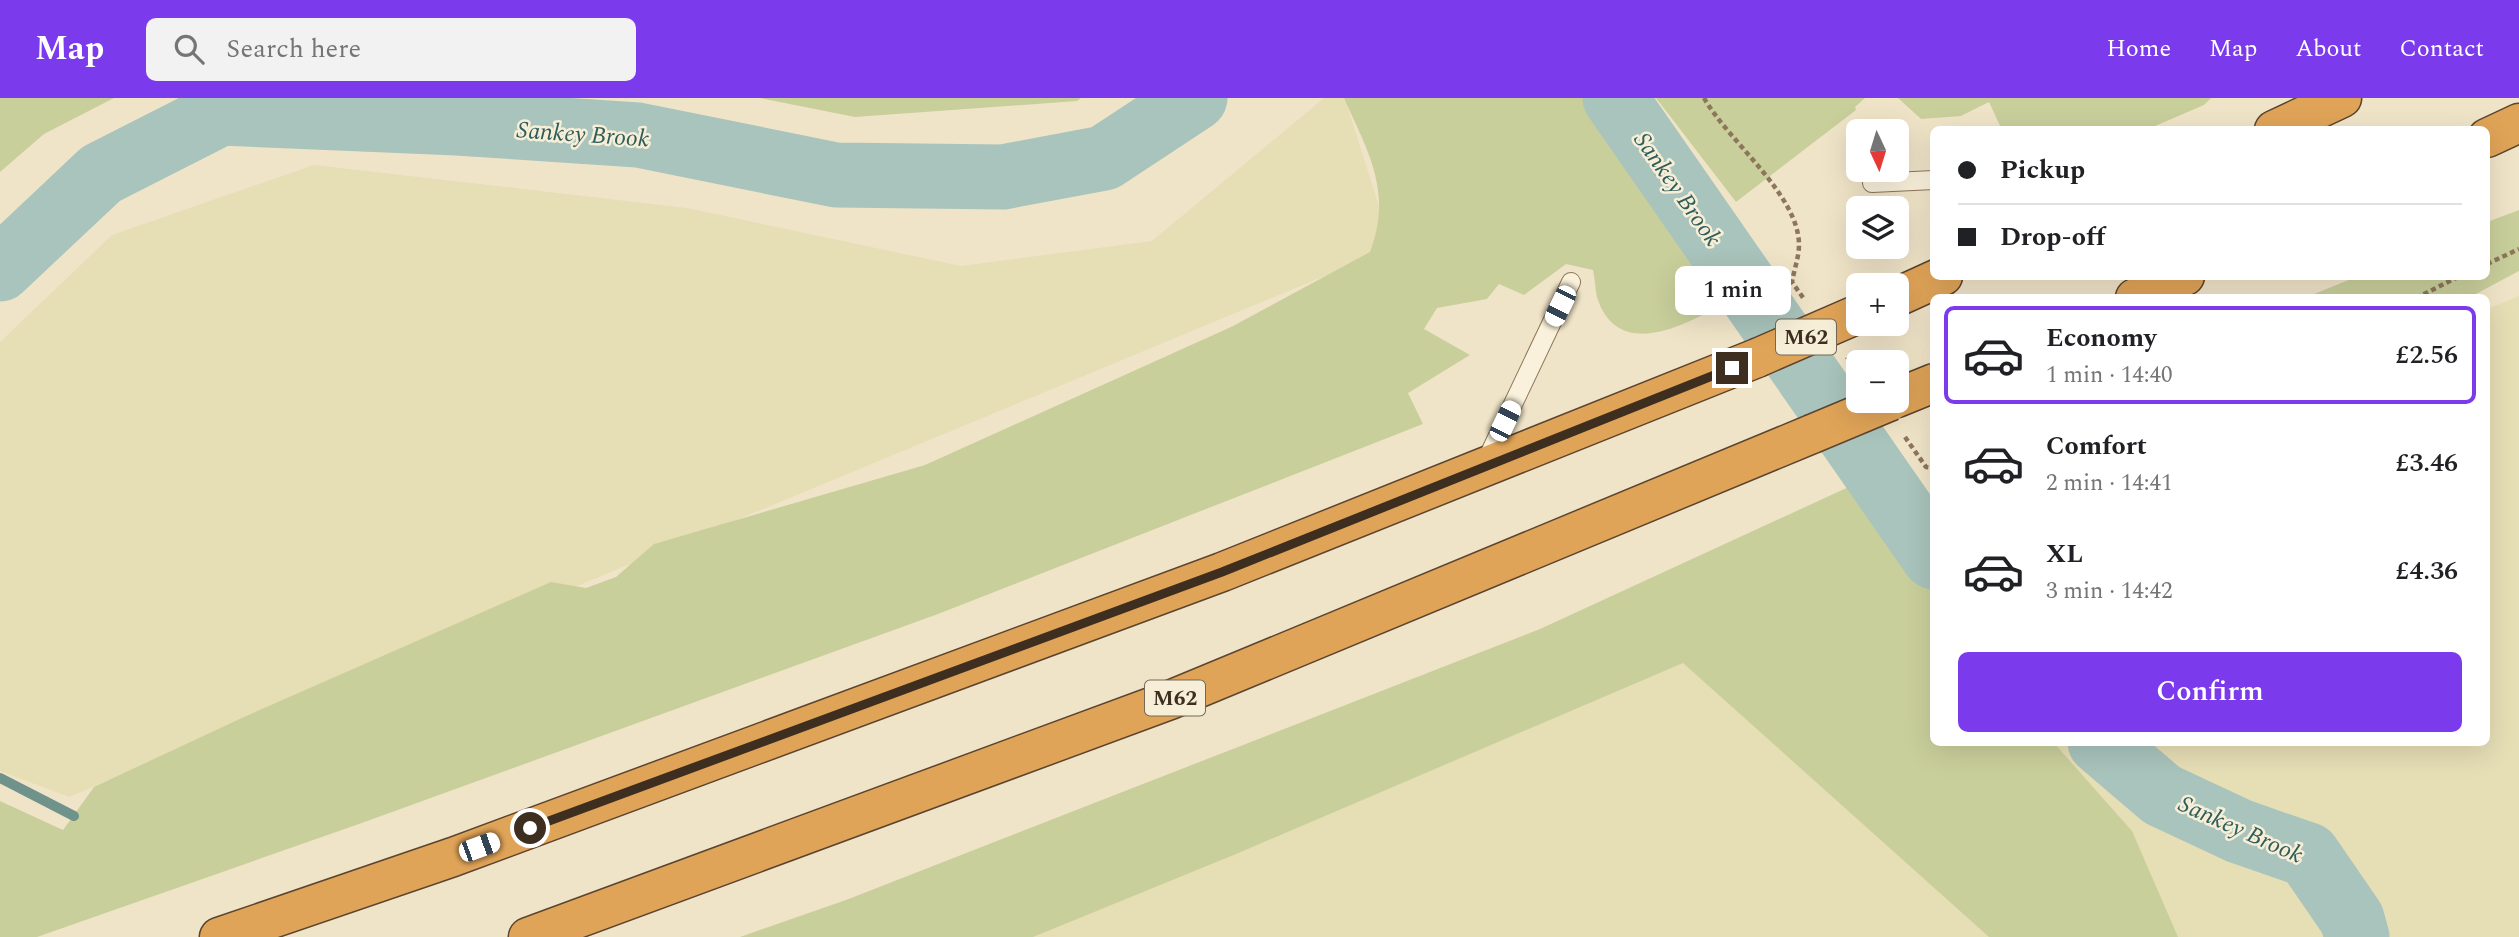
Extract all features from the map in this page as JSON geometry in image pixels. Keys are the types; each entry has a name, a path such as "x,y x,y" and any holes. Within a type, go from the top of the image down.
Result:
{"highway":[{"path":"2282,126 2342,98"},
{"path":"2490,137 2519,123"},
{"path":"1909,292 1934,280"},
{"path":"2144,294 2176,280"},
{"name":"M62","path":"219,937 453,857 1196,581 1758,358 1846,319"},
{"name":"M62","path":"528,937 1170,700 1861,413"}],"lane":[{"path":"1872,183 1930,180"},
{"path":"1483,468 1571,282"}],"path":[{"path":"1704,98 1717,122 1779,193 1793,216 1799,245 1792,282 1807,302"},
{"path":"2490,263 2519,249"},
{"path":"2424,294 2452,280"},
{"path":"1926,467 1930,468"}],"shaded area":[{"path":"1324,98 1345,98 1392,248 69,797 0,771 0,342 112,235 314,165 687,208 961,266 1152,241"},
{"path":"2519,296 2519,937 953,937 1854,491 1930,502 1930,746 2490,746 2490,308"}],"green space":[{"path":"0,98 114,98 44,134 0,172"},
{"path":"760,98 1081,98 1077,101 855,117"},
{"path":"1344,98 1588,98 1731,299 1677,326 1638,334 1621,329 1607,318 1597,297 1593,270 1566,264 1524,295 1499,284 1487,299 1437,308 1424,329 1470,355 1408,393 1423,424 938,614 359,824 37,937 0,937 0,801 63,830 94,787 244,717 551,582 586,588 616,577 654,544 925,465 1231,327 1370,252 1379,210 1375,173"},
{"path":"1656,98 1865,98 1855,107 1856,110 1736,202"},
{"path":"1898,98 2211,98 2204,105 2155,126 2000,126 1989,102 1961,116 1921,119"},
{"path":"2519,210 2519,271 2476,294 2314,294 2349,280 2490,280 2490,221"},
{"path":"1853,485 1930,582 1930,746 2057,746 2132,831 2178,937 1989,937 1683,663 1236,854 1033,937 740,937 846,900 1540,629"}],"waterway":[{"name":"Sankey Brook","path":"0,269 101,174 221,113 457,123 638,135 836,175 1003,177 1104,158 1195,98"},
{"name":"Sankey Brook","path":"1615,98 1930,551"},
{"name":"Sankey Brook","path":"2105,746 2162,795 2239,831 2308,855 2352,919 2357,937"},
{"path":"0,778 74,816"}],"route":[{"path":"530,828 1222,572 1732,368"}]}
